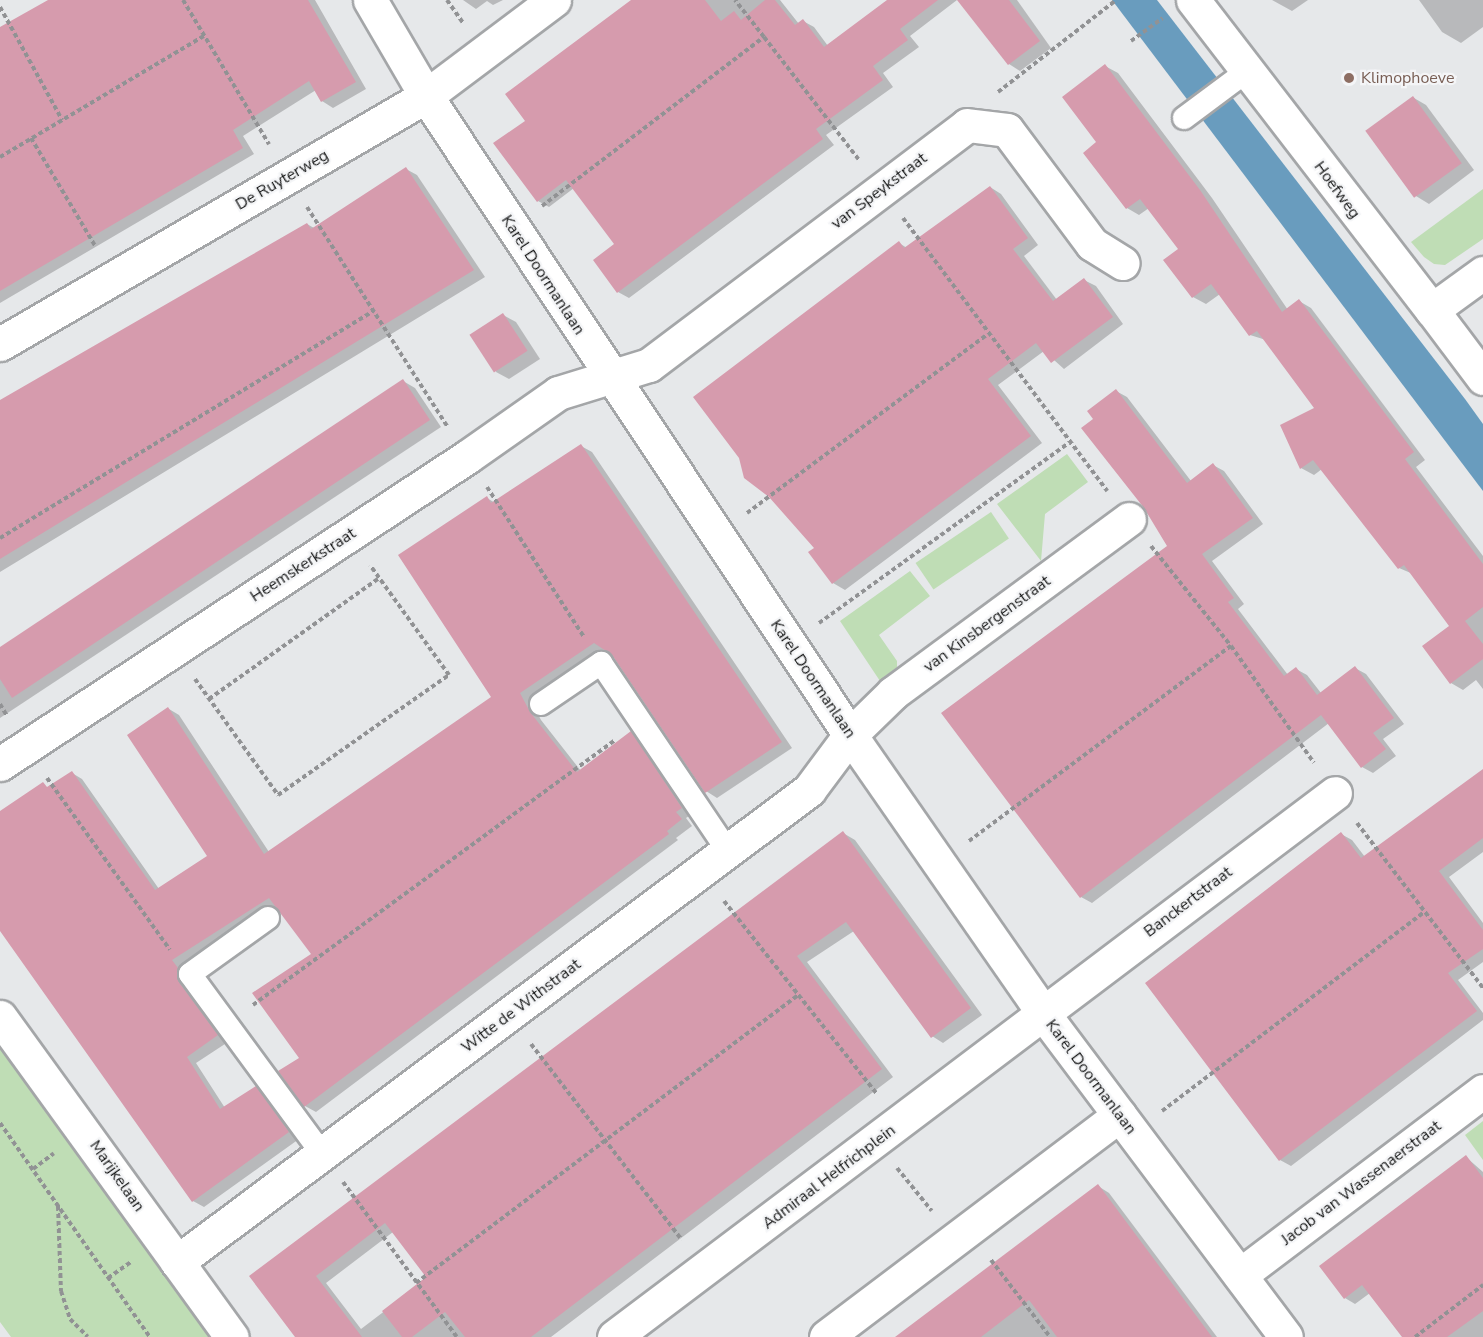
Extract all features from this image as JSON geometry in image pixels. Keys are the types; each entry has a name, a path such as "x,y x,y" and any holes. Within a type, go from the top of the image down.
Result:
{"street":[{"name":"Karel Doormanlaan","path":"370,0 426,96 850,735 1045,1016 1286,1337"},
{"name":"De Ruyterweg","path":"0,344 426,96 554,0"},
{"name":"Hoefweg","path":"1181,7 1241,76 1432,310 1483,378"},
{"name":"van Speykstraat","path":"611,377 649,365 967,125 1007,130 1092,244 1123,263"},
{"path":"1432,310 1483,273"},
{"name":"Heemskerkstraat","path":"12,755 467,457 558,393 611,377"},
{"name":"van Kinsbergenstraat","path":"850,735 893,693 1129,519"},
{"name":"Witte de Withstraat","path":"177,1262 809,790 850,735"},
{"name":"Banckertstraat","path":"1045,1016 1101,968 1335,793"},
{"name":"Admiraal Helfrichplein","path":"614,1337 1045,1016"},
{"name":"Marijkelaan","path":"0,1017 232,1337"},
{"name":"Jacob van Wassenaerstraat","path":"1240,1275 1483,1091"},
{"path":"826,1337 963,1235 1126,1124"}],"lane":[{"path":"1184,118 1241,76"},
{"path":"541,704 601,663 728,851"},
{"path":"268,918 190,974 323,1155"}],"path":[{"path":"183,0 288,177 601,663"},
{"path":"513,228 764,37 735,0"},
{"path":"994,96 1116,0"},
{"path":"0,7 62,120"},
{"path":"1131,41 1181,7"},
{"path":"0,157 204,36"},
{"path":"31,138 115,279"},
{"path":"0,538 374,311"},
{"path":"716,535 987,335"},
{"path":"789,645 1069,443"},
{"path":"174,650 278,795 449,675 348,535"},
{"path":"209,699 379,578"},
{"path":"939,863 1230,646"},
{"path":"0,704 12,755 190,974"},
{"path":"228,1024 640,722"},
{"path":"701,871 798,995 888,1133 963,1235 1050,1337"},
{"path":"1126,1124 1424,912"},
{"path":"416,1283 798,995"},
{"path":"509,1015 704,1269"},
{"path":"0,1123 150,1337"},
{"path":"323,1155 457,1337"},
{"path":"58,1205 61,1291 70,1319 88,1337"},
{"path":"1415,1337 1483,1285"}],"green space":[{"path":"1483,189 1483,239 1445,265 1434,264 1424,257 1411,242"},
{"path":"1067,454 1088,482 1045,514 1041,561 997,504"},
{"path":"991,512 1009,539 933,589 916,563"},
{"path":"910,571 930,596 879,635 897,661 897,667 880,681 840,621"},
{"path":"0,1045 213,1337 11,1337 0,1322"},
{"path":"1483,1121 1483,1160 1465,1135"}],"water":[{"path":"1112,0 1157,0 1465,399 1483,424 1483,491"}],"building":[{"path":"48,0 308,0 356,82 321,102 309,81 233,130 243,148 0,291 0,27"},
{"path":"631,0 705,0 721,21 734,11 741,20 765,0 775,0 795,25 803,19 824,47 887,0 938,0 900,29 908,40 873,66 883,80 816,129 823,139 617,293 593,260 614,244 566,180 537,202 493,143 525,121 505,94"},
{"path":"957,0 1009,0 1040,41 1008,65"},
{"path":"1105,64 1200,190 1282,312 1299,299 1414,452 1405,459 1483,564 1483,607 1465,621 1483,644 1483,659 1450,684 1422,646 1449,626 1404,565 1398,569 1313,460 1300,469 1280,425 1314,408 1257,331 1249,336 1211,284 1192,298 1163,260 1178,249 1140,199 1126,209 1083,153 1096,142 1062,97"},
{"path":"1413,96 1462,163 1414,198 1365,131"},
{"path":"406,167 474,270 0,559 0,400 307,223 311,229"},
{"path":"990,186 1028,238 1013,249 1053,301 1084,278 1113,317 1051,363 1036,343 988,379 1031,436 832,584 808,552 814,548 769,497 744,478 739,458 693,397 899,241 904,248"},
{"path":"503,313 528,351 494,373 469,335"},
{"path":"403,379 430,420 12,698 0,679 0,647"},
{"path":"1116,389 1187,483 1213,463 1253,518 1202,554 1234,598 1228,602 1284,676 1296,667 1317,695 1355,666 1394,718 1373,733 1386,749 1361,768 1321,715 1080,898 941,713 1167,546 1144,508 1081,428 1093,419 1087,411"},
{"path":"581,444 782,742 705,793 612,655 594,643 520,693 530,712 577,772 631,731 682,808 676,812 682,819 667,831 669,834 304,1107 278,1071 299,1058 252,993 311,954 269,898 172,960 178,968 179,982 218,1035 187,1057 220,1109 256,1086 289,1132 192,1202 0,931 0,811 43,782 47,787 72,771 155,890 207,856 127,735 168,707 264,854 491,697 398,555 487,496 491,503"},
{"path":"1483,769 1483,838 1439,871 1483,930 1483,949 1448,973 1477,1011 1279,1161 1145,983 1341,832 1361,858"},
{"path":"843,831 971,1008 931,1038 846,922 797,956 882,1069 531,1337 465,1337 445,1312 412,1337 402,1337 382,1311 426,1277 385,1223 316,1276 362,1337 295,1337 249,1276"},
{"path":"1466,1155 1483,1178 1483,1311 1447,1337 1402,1337 1362,1285 1344,1299 1319,1266"},
{"path":"1098,1184 1212,1337 1057,1337 1029,1300 981,1337 895,1337"}],"place":[{"name":"Klimophoeve","path":"1349,78"}]}
